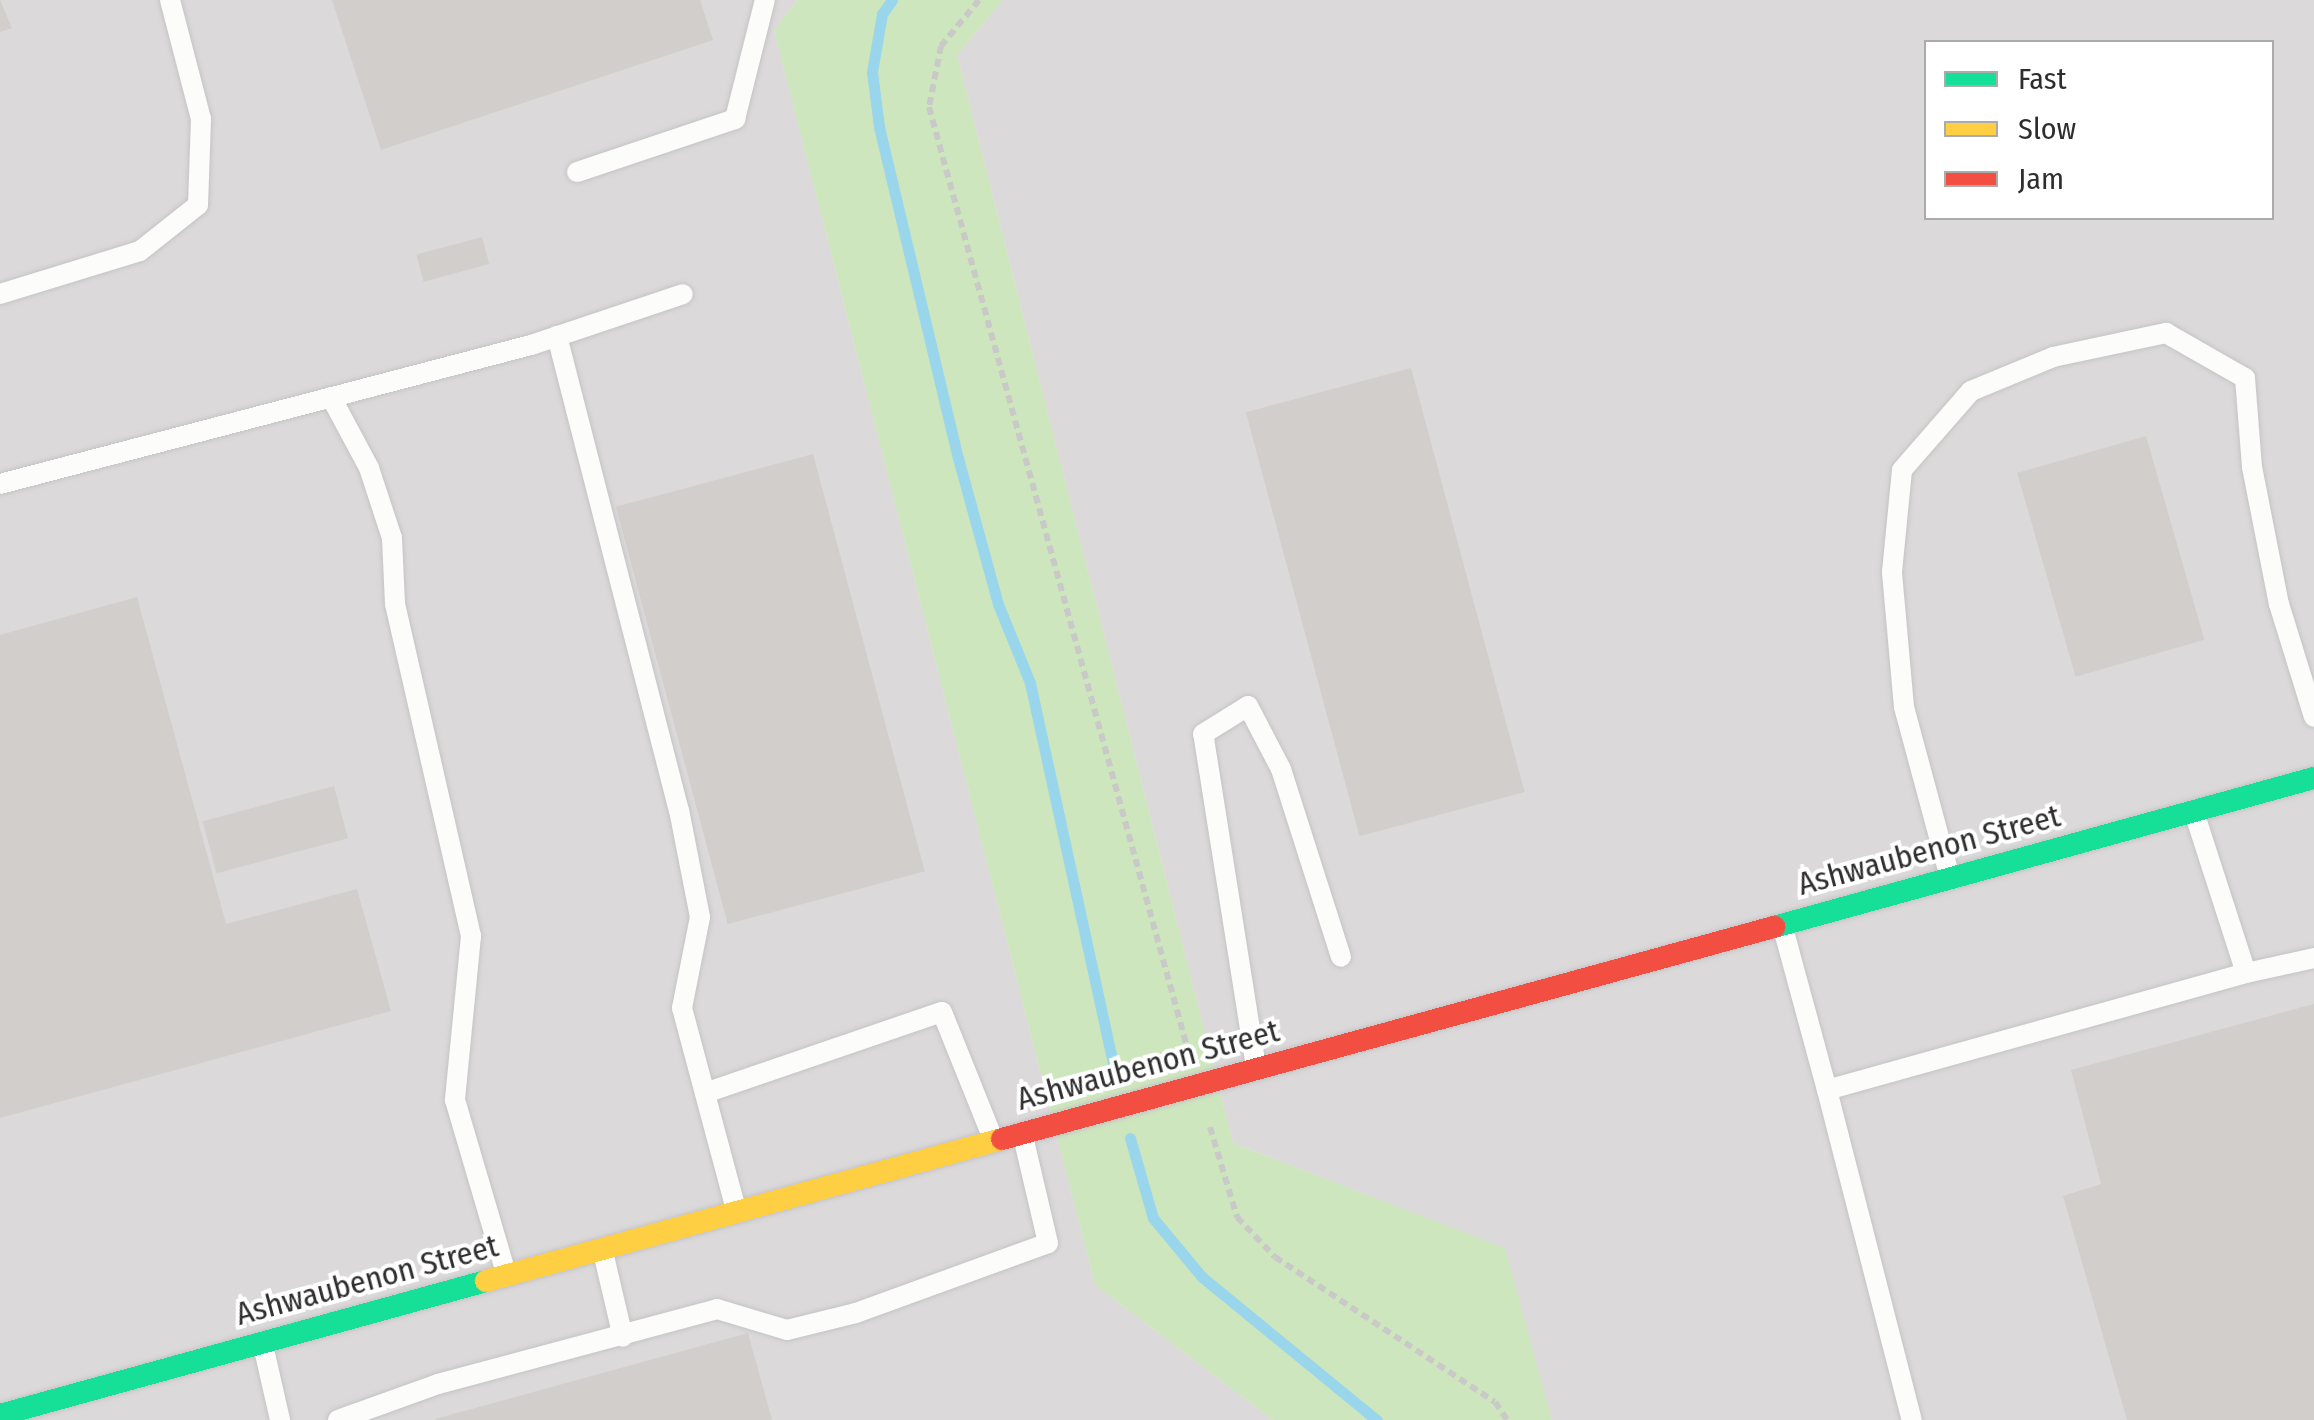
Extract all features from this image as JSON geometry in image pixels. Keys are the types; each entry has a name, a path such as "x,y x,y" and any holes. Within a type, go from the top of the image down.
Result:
{"street":[{"name":"Ashwaubenon Street","path":"0,1414 114,1393 262,1342 2314,778"}],"lane":[{"path":"0,294 140,251 198,205 201,119 170,0"},
{"path":"577,172 734,119 765,0"},
{"path":"0,484 557,336 684,294"},
{"path":"1950,878 1904,707 1892,572 1902,470 1971,391 2052,357 2166,333 2245,378 2252,467 2279,604 2314,716"},
{"path":"557,336 679,810 700,917 682,1008 736,1212"},
{"path":"331,397 369,468 392,538 395,604 471,936 455,1100 507,1275"},
{"path":"1256,1069 1203,734 1248,706 1281,769 1342,957"},
{"path":"2193,812 2246,973"},
{"path":"1782,924 1912,1420"},
{"path":"1827,1090 2246,973 2314,958"},
{"path":"705,1093 942,1012 994,1141"},
{"path":"338,1420 438,1384 717,1309 787,1330 1048,1243 1022,1134"},
{"path":"602,1249 623,1337"},
{"path":"262,1342 280,1420"}],"path":[{"path":"979,0 941,46 929,107 1238,1218 1275,1256 1495,1402 1507,1420"}],"shaded area":[{"path":"0,0 798,0 774,30 1095,1285 1273,1420 0,1420"},
{"path":"1003,0 2314,0 2314,1420 1552,1420 1504,1248 1233,1143 957,55"}],"green space":[{"path":"798,0 1003,0 957,55 1233,1143 1505,1248 1552,1420 1273,1420 1095,1285 774,30"}],"building":[{"path":"0,0 12,28 0,32"},
{"path":"332,0 700,0 713,40 381,150"},
{"path":"482,237 489,264 424,282 416,255"},
{"path":"1411,368 1525,792 1359,836 1246,412"},
{"path":"2146,436 2204,640 2076,677 2017,473"},
{"path":"813,454 925,871 728,924 616,507"},
{"path":"137,597 226,924 357,889 391,1011 0,1118 0,635"},
{"path":"334,786 348,838 217,873 203,821"},
{"path":"2314,1004 2314,1420 2127,1420 2063,1196 2101,1184 2071,1070"},
{"path":"748,1333 772,1420 435,1420 435,1419"}],"waterway":[{"path":"892,0 882,14 872,72 879,127 958,458 998,604 1030,683 1115,1073"},
{"path":"1130,1138 1153,1218 1202,1277 1377,1420"}],"traffic: fast":[{"path":"1774,927 2314,778"},
{"path":"0,1415 486,1281"}],"traffic: slow":[{"path":"486,1281 1002,1139"}],"traffic: jam":[{"path":"1002,1139 1774,927"}]}
